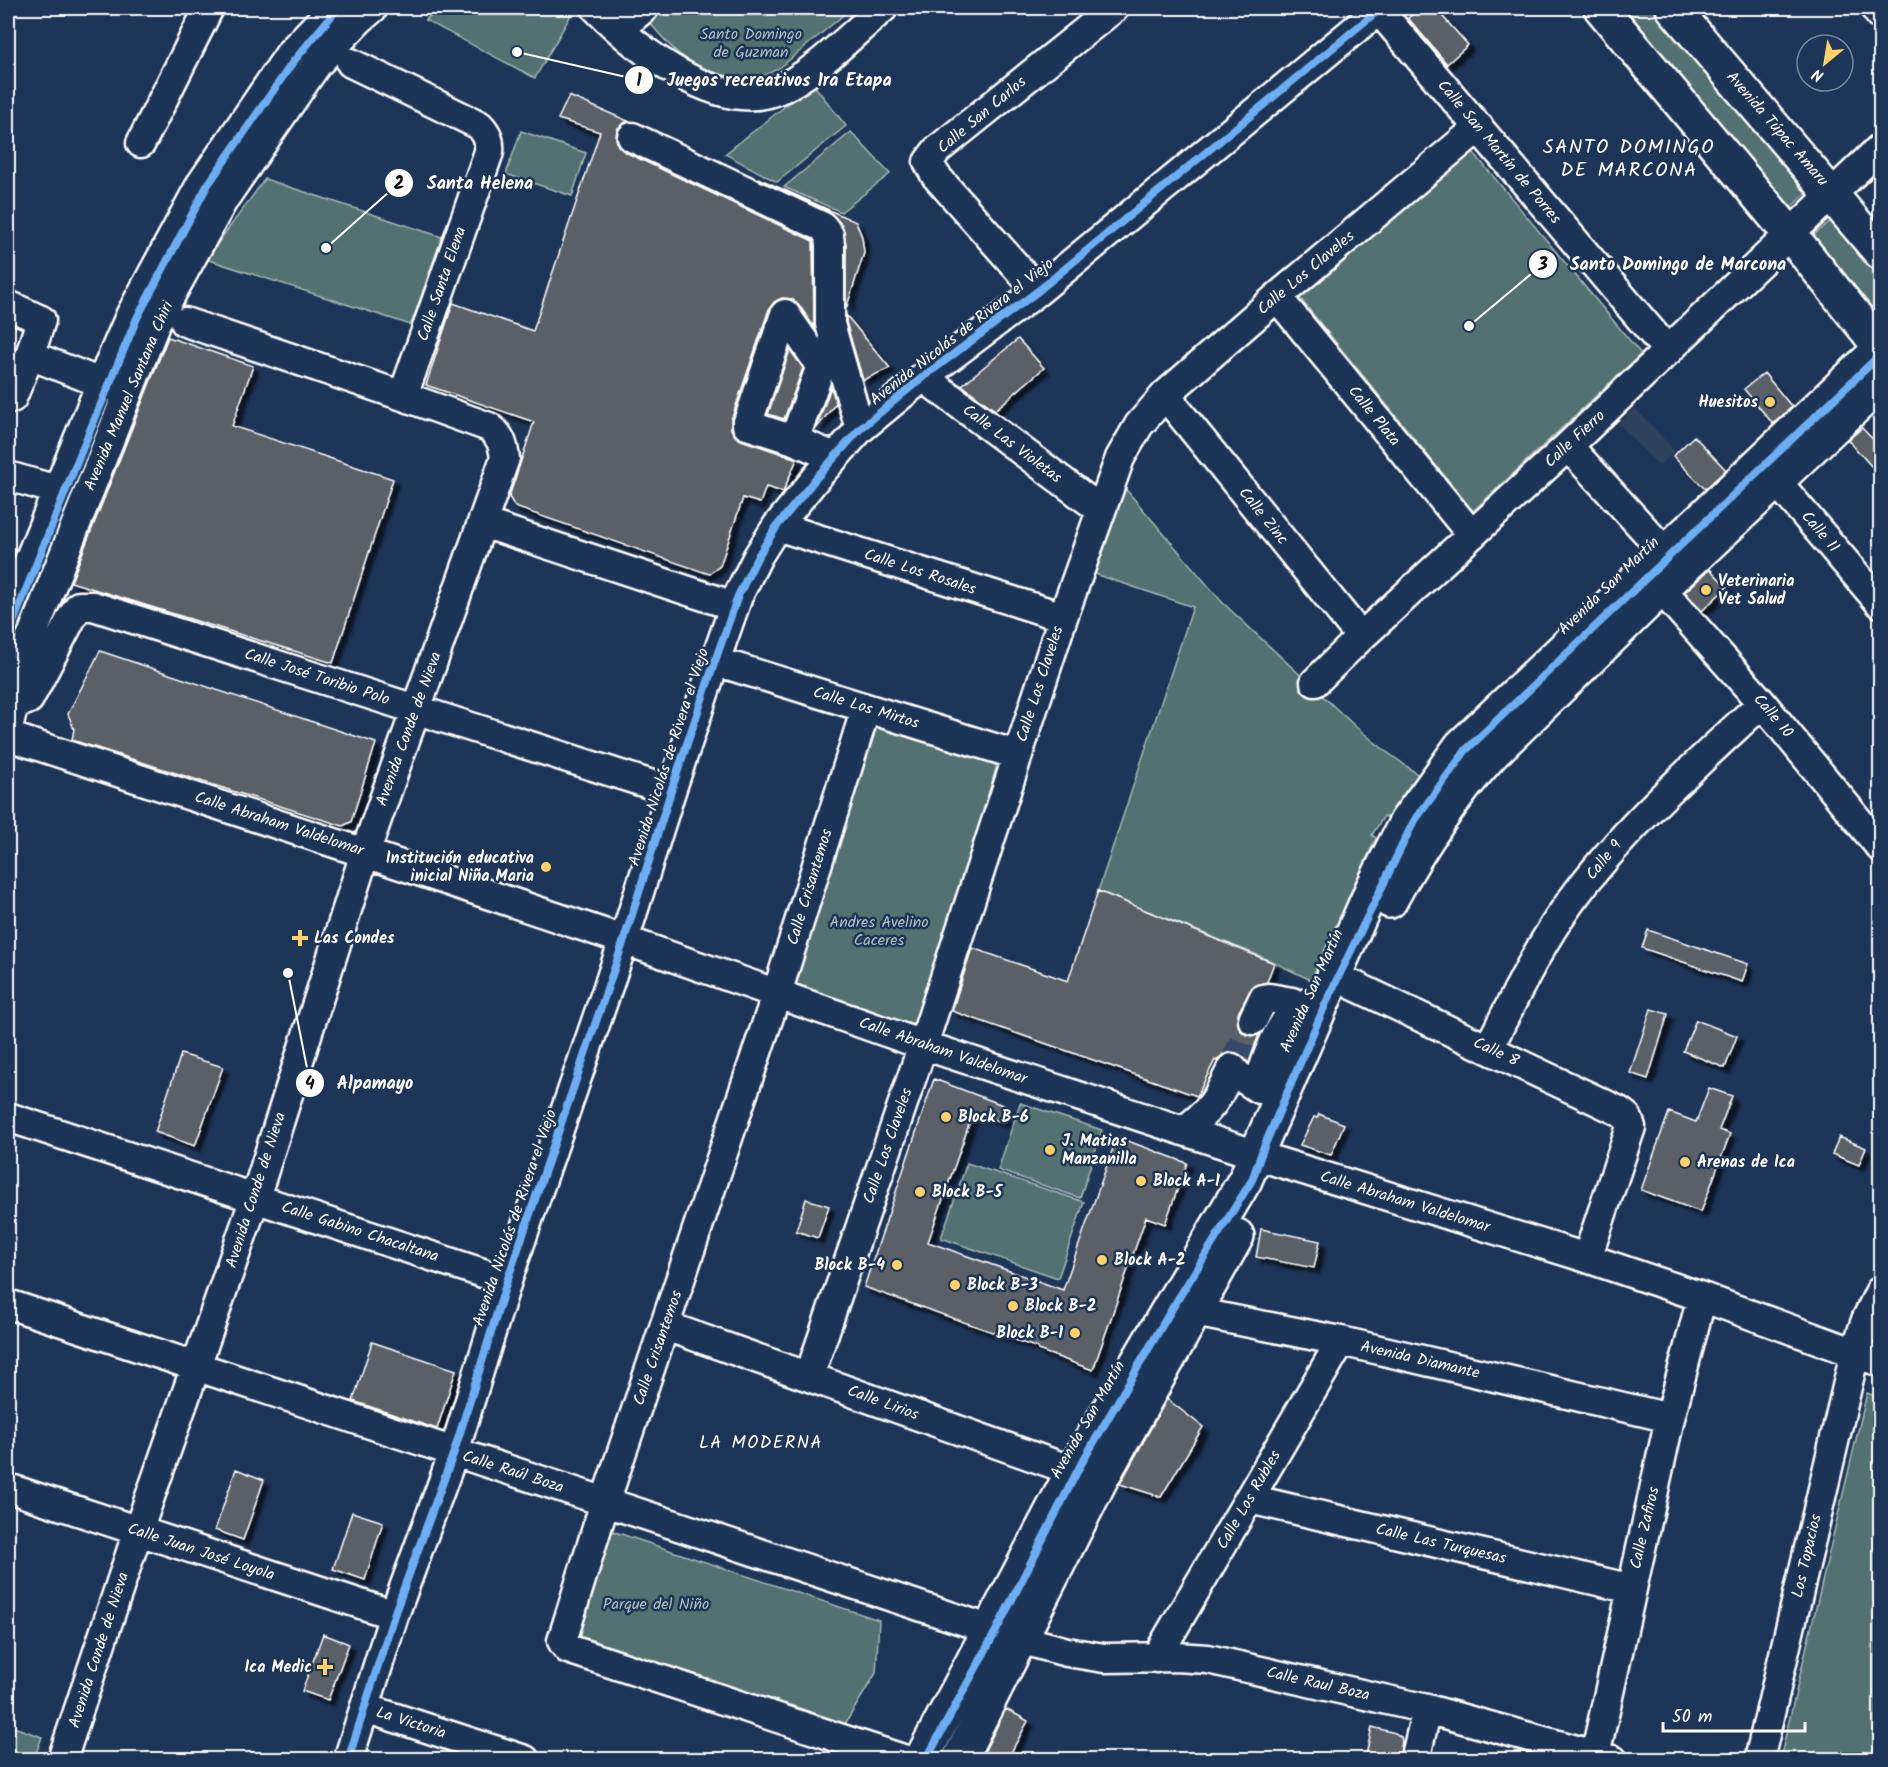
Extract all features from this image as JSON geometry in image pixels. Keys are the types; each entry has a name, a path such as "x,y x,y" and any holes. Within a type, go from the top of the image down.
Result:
{"main road":[{"path":"1601,8 1790,233 1881,348"},
{"name":"Avenida Túpac Amaru","path":"1673,8 1881,252"},
{"name":"Avenida San Martín","path":"921,1760 1005,1635 1087,1476 1182,1309 1245,1180 1267,1159 1353,985 1388,905 1414,857 1467,782 1491,755 1661,590 1881,348"},
{"name":"Avenida San Martín","path":"1267,1159 1254,1083 1306,1002 1373,887 1406,822 1461,746 1665,552 1881,384"},
{"name":"Avenida San Martín","path":"959,1760 1005,1635"}],"street":[{"path":"141,143 209,8"},
{"name":"Avenida Manuel Santana Chiri","path":"8,612 130,316 201,184 291,52 333,8"},
{"name":"Avenida Manuel Santana Chiri","path":"10,717 29,643 156,322 224,199 317,64 358,20 373,8"},
{"path":"596,8 653,55 704,85 722,92 760,94 775,91 810,70 883,8"},
{"path":"619,28 644,8"},
{"name":"Calle San Carlos","path":"1038,291 936,176 928,162 937,150 1114,8"},
{"name":"Avenida Nicolás de Rivera el Viejo","path":"348,1760 394,1615 454,1452 507,1281 624,940 715,661 734,606 758,556 777,526 860,429 923,377 1038,291 1379,8"},
{"name":"Calle San Martín de Porres","path":"1379,8 1668,351"},
{"path":"1875,8 1881,15"},
{"name":"Calle Santa Elena","path":"351,63 479,125 488,137 489,152 403,396"},
{"name":"Calle Los Claveles","path":"809,1377 923,1045 1063,617 1120,458 1139,425 1165,395 1277,297 1479,127"},
{"path":"632,136 822,227 829,235 830,324 860,429"},
{"name":"Calle Fierro","path":"1315,682 1360,637 1568,446 1881,148"},
{"name":"Calle Plata","path":"1277,297 1472,535"},
{"path":"8,305 41,320 30,355 12,398 8,397"},
{"path":"185,322 403,396"},
{"path":"30,355 101,383 129,390"},
{"name":"Calle Las Violetas","path":"923,377 1101,510"},
{"name":"Calle Zinc","path":"1165,395 1360,637"},
{"name":"Avenida Conde de Nieva","path":"62,1760 138,1531 255,1198 365,853 503,466 502,441 489,427 403,396"},
{"path":"794,440 834,457"},
{"path":"1568,446 1665,552"},
{"name":"Calle 11","path":"1769,472 1881,603"},
{"path":"8,476 57,490"},
{"path":"483,523 734,606"},
{"name":"Calle Los Rosales","path":"777,526 1063,617"},
{"name":"Calle 10","path":"1661,590 1762,703 1881,847"},
{"name":"Calle José Toribio Polo","path":"10,717 29,699 80,606 93,606 671,791"},
{"name":"Calle Los Mirtos","path":"715,661 1017,754"},
{"name":"Calle 9","path":"1488,1049 1545,942 1570,902 1610,850 1646,812 1762,703"},
{"name":"Calle Crisantemos","path":"866,708 777,993 605,1502 562,1641 568,1649 906,1760"},
{"name":"Calle Abraham Valdelomar","path":"8,736 624,940 923,1045 1267,1159 1587,1258 1868,1357"},
{"name":"Calle 8","path":"1353,985 1628,1117 1631,1127 1587,1258"},
{"path":"1259,1023 1274,1009 1306,1002"},
{"path":"1183,1131 1204,1115 1217,1098 1254,1083"},
{"name":"Calle Gabino Chacaltana","path":"8,1117 507,1281"},
{"name":"Los Topacios","path":"1759,1760 1868,1357 1866,1320 1881,1291"},
{"name":"Calle Zafiros","path":"1600,1758 1632,1589 1670,1418 1702,1297"},
{"name":"Calle Raúl Boza","path":"8,1304 1005,1635"},
{"name":"Avenida Diamante","path":"1182,1309 1341,1341 1670,1418"},
{"name":"Calle Lirios","path":"666,1326 1087,1476"},
{"name":"Calle Los Rubles","path":"1156,1658 1341,1341"},
{"name":"Calle Juan José Loyola","path":"8,1488 394,1615"},
{"name":"Calle Las Turquesas","path":"1250,1499 1632,1589"},
{"name":"Calle Raul Boza","path":"1005,1635 1066,1652 1104,1658 1208,1659 1427,1709 1600,1758"},
{"name":"La Victoria","path":"365,1708 513,1758"},
{"path":"1415,1760 1427,1709"}],"shaded area":[{"path":"1635,408 1675,451 1659,466 1618,424"}],"green space":[{"path":"441,8 575,8 535,78 425,20"},
{"name":"Santo Domingo de Guzman","path":"667,8 852,8 782,66 760,77 743,78 713,72 685,58 666,42 649,22"},
{"path":"1613,8 1662,8 1812,188 1785,213"},
{"path":"813,84 846,126 777,182 725,154"},
{"path":"521,131 586,153 572,196 506,174"},
{"path":"851,132 890,174 841,212 784,187"},
{"name":"SANTO DOMINGO DE MARCONA","path":"1473,152 1641,354 1473,511 1299,297"},
{"path":"265,179 442,237 411,325 206,259"},
{"path":"1835,217 1880,273 1880,328 1808,240"},
{"path":"1123,486 1222,602 1356,727 1420,776 1391,819 1384,816 1372,835 1376,838 1311,980 1260,956 1098,891 1193,607 1095,574"},
{"name":"Andres Avelino Caceres","path":"874,726 997,765 919,1028 793,983"},
{"name":"J. Matias Manzanilla","path":"1020,1103 1102,1130 1080,1198 998,1170"},
{"name":"J. Matias Manzanilla","path":"967,1163 1084,1202 1058,1278 941,1238"},
{"path":"1867,1393 1880,1398 1880,1759 1780,1759"},
{"name":"Parque del Niño","path":"612,1531 879,1620 876,1673 845,1724 577,1639"},
{"path":"8,1725 42,1737 34,1759 8,1759"}],"building":[{"path":"1421,8 1435,8 1468,45 1447,64 1408,18"},
{"path":"569,96 628,121 617,129 616,138 618,146 625,152 813,241 814,327 792,299 782,298 774,302 769,309 731,420 731,429 741,440 797,459 783,492 766,487 760,503 743,498 720,566 709,574 515,507 509,497 534,422 426,385 453,303 533,331 600,132 558,119"},
{"path":"758,178 856,222 862,237 864,253 846,309 846,244 842,225 830,212"},
{"path":"846,315 890,368 863,380"},
{"path":"168,337 253,366 232,426 393,479 333,663 71,582"},
{"path":"1018,339 1044,368 995,410 962,385"},
{"path":"790,350 803,368 784,419 768,414"},
{"name":"Huesitos","path":"1764,373 1792,407 1773,424 1744,389"},
{"path":"831,387 836,403 816,429"},
{"path":"1862,428 1881,448 1881,477 1848,440"},
{"path":"1694,436 1726,470 1705,489 1673,456"},
{"name":"Veterinaria Vet Salud","path":"1710,569 1727,587 1702,611 1685,592"},
{"path":"100,651 376,743 351,822 343,826 72,740 74,729 68,714"},
{"path":"1098,891 1274,963 1267,982 1253,986 1238,1013 1237,1022 1240,1030 1246,1035 1259,1035 1248,1062 1237,1052 1223,1054 1217,1061 1215,1060 1197,1096 952,1011 972,948 1068,981"},
{"path":"1648,930 1748,964 1742,982 1642,948"},
{"path":"1651,1009 1668,1014 1648,1079 1630,1073"},
{"path":"1696,1020 1737,1036 1725,1068 1683,1051"},
{"path":"181,1054 223,1067 195,1146 155,1132"},
{"path":"934,1079 1008,1107 1002,1122 973,1113 928,1242 1063,1290 1117,1137 1187,1163 1165,1224 1146,1217 1093,1370 1038,1350 1038,1348 864,1287"},
{"name":"Arenas de Ica","path":"1709,1088 1732,1096 1719,1130 1730,1134 1701,1212 1641,1190 1669,1112 1696,1122"},
{"path":"1319,1114 1344,1124 1331,1155 1300,1145 1314,1117 1317,1118"},
{"path":"1839,1137 1866,1148 1859,1165 1832,1154"},
{"path":"806,1199 829,1206 818,1238 796,1231"},
{"path":"1261,1229 1320,1241 1314,1268 1256,1257"},
{"path":"372,1342 456,1370 437,1429 353,1401"},
{"path":"1167,1399 1203,1427 1161,1497 1120,1484"},
{"path":"236,1469 264,1480 243,1540 215,1530"},
{"path":"352,1512 383,1522 365,1580 333,1569"},
{"name":"Ica Medic","path":"323,1634 349,1644 328,1700 302,1691"},
{"path":"1006,1709 1028,1721 1007,1760 980,1760"},
{"path":"1372,1727 1395,1733 1401,1737 1399,1760 1365,1760"}],"tunnel":[{"path":"1232,1068 1253,1020"}],"cycle path":[{"path":"8,635 137,318 207,186 293,62 338,8"},
{"path":"348,1760 394,1615 454,1452 507,1281 624,940 715,661 738,596 758,556 777,526 860,429 923,377 1038,291 1381,8"},
{"path":"926,1760 997,1629 1080,1466 1173,1307 1252,1180 1263,1149 1329,996 1413,823 1466,750 1880,355"}],"place":[{"name":"Juegos recreativos 1ra Etapa","path":"517,52"},
{"name":"Santa Helena","path":"326,248"},
{"name":"Santo Domingo de Marcona","path":"1469,326"},
{"name":"Huesitos","path":"1770,402"},
{"name":"Veterinaria Vet Salud","path":"1706,590"},
{"name":"Institución educativa inicial Niña Maria","path":"546,867"},
{"name":"Las Condes","path":"300,938"},
{"name":"Alpamayo","path":"288,973"},
{"name":"Block B-6","path":"946,1117"},
{"name":"J. Matias Manzanilla","path":"1050,1150"},
{"name":"Arenas de Ica","path":"1685,1162"},
{"name":"Block A-1","path":"1141,1181"},
{"name":"Block B-5","path":"920,1192"},
{"name":"Block A-2","path":"1102,1260"},
{"name":"Block B-4","path":"897,1265"},
{"name":"Block B-3","path":"955,1285"},
{"name":"Block B-2","path":"1013,1306"},
{"name":"Block B-1","path":"1075,1333"},
{"name":"Ica Medic","path":"325,1667"}],"district":[{"name":"SANTO DOMINGO DE MARCONA","path":"1629,160"},
{"name":"LA MODERNA","path":"761,1443"}]}
